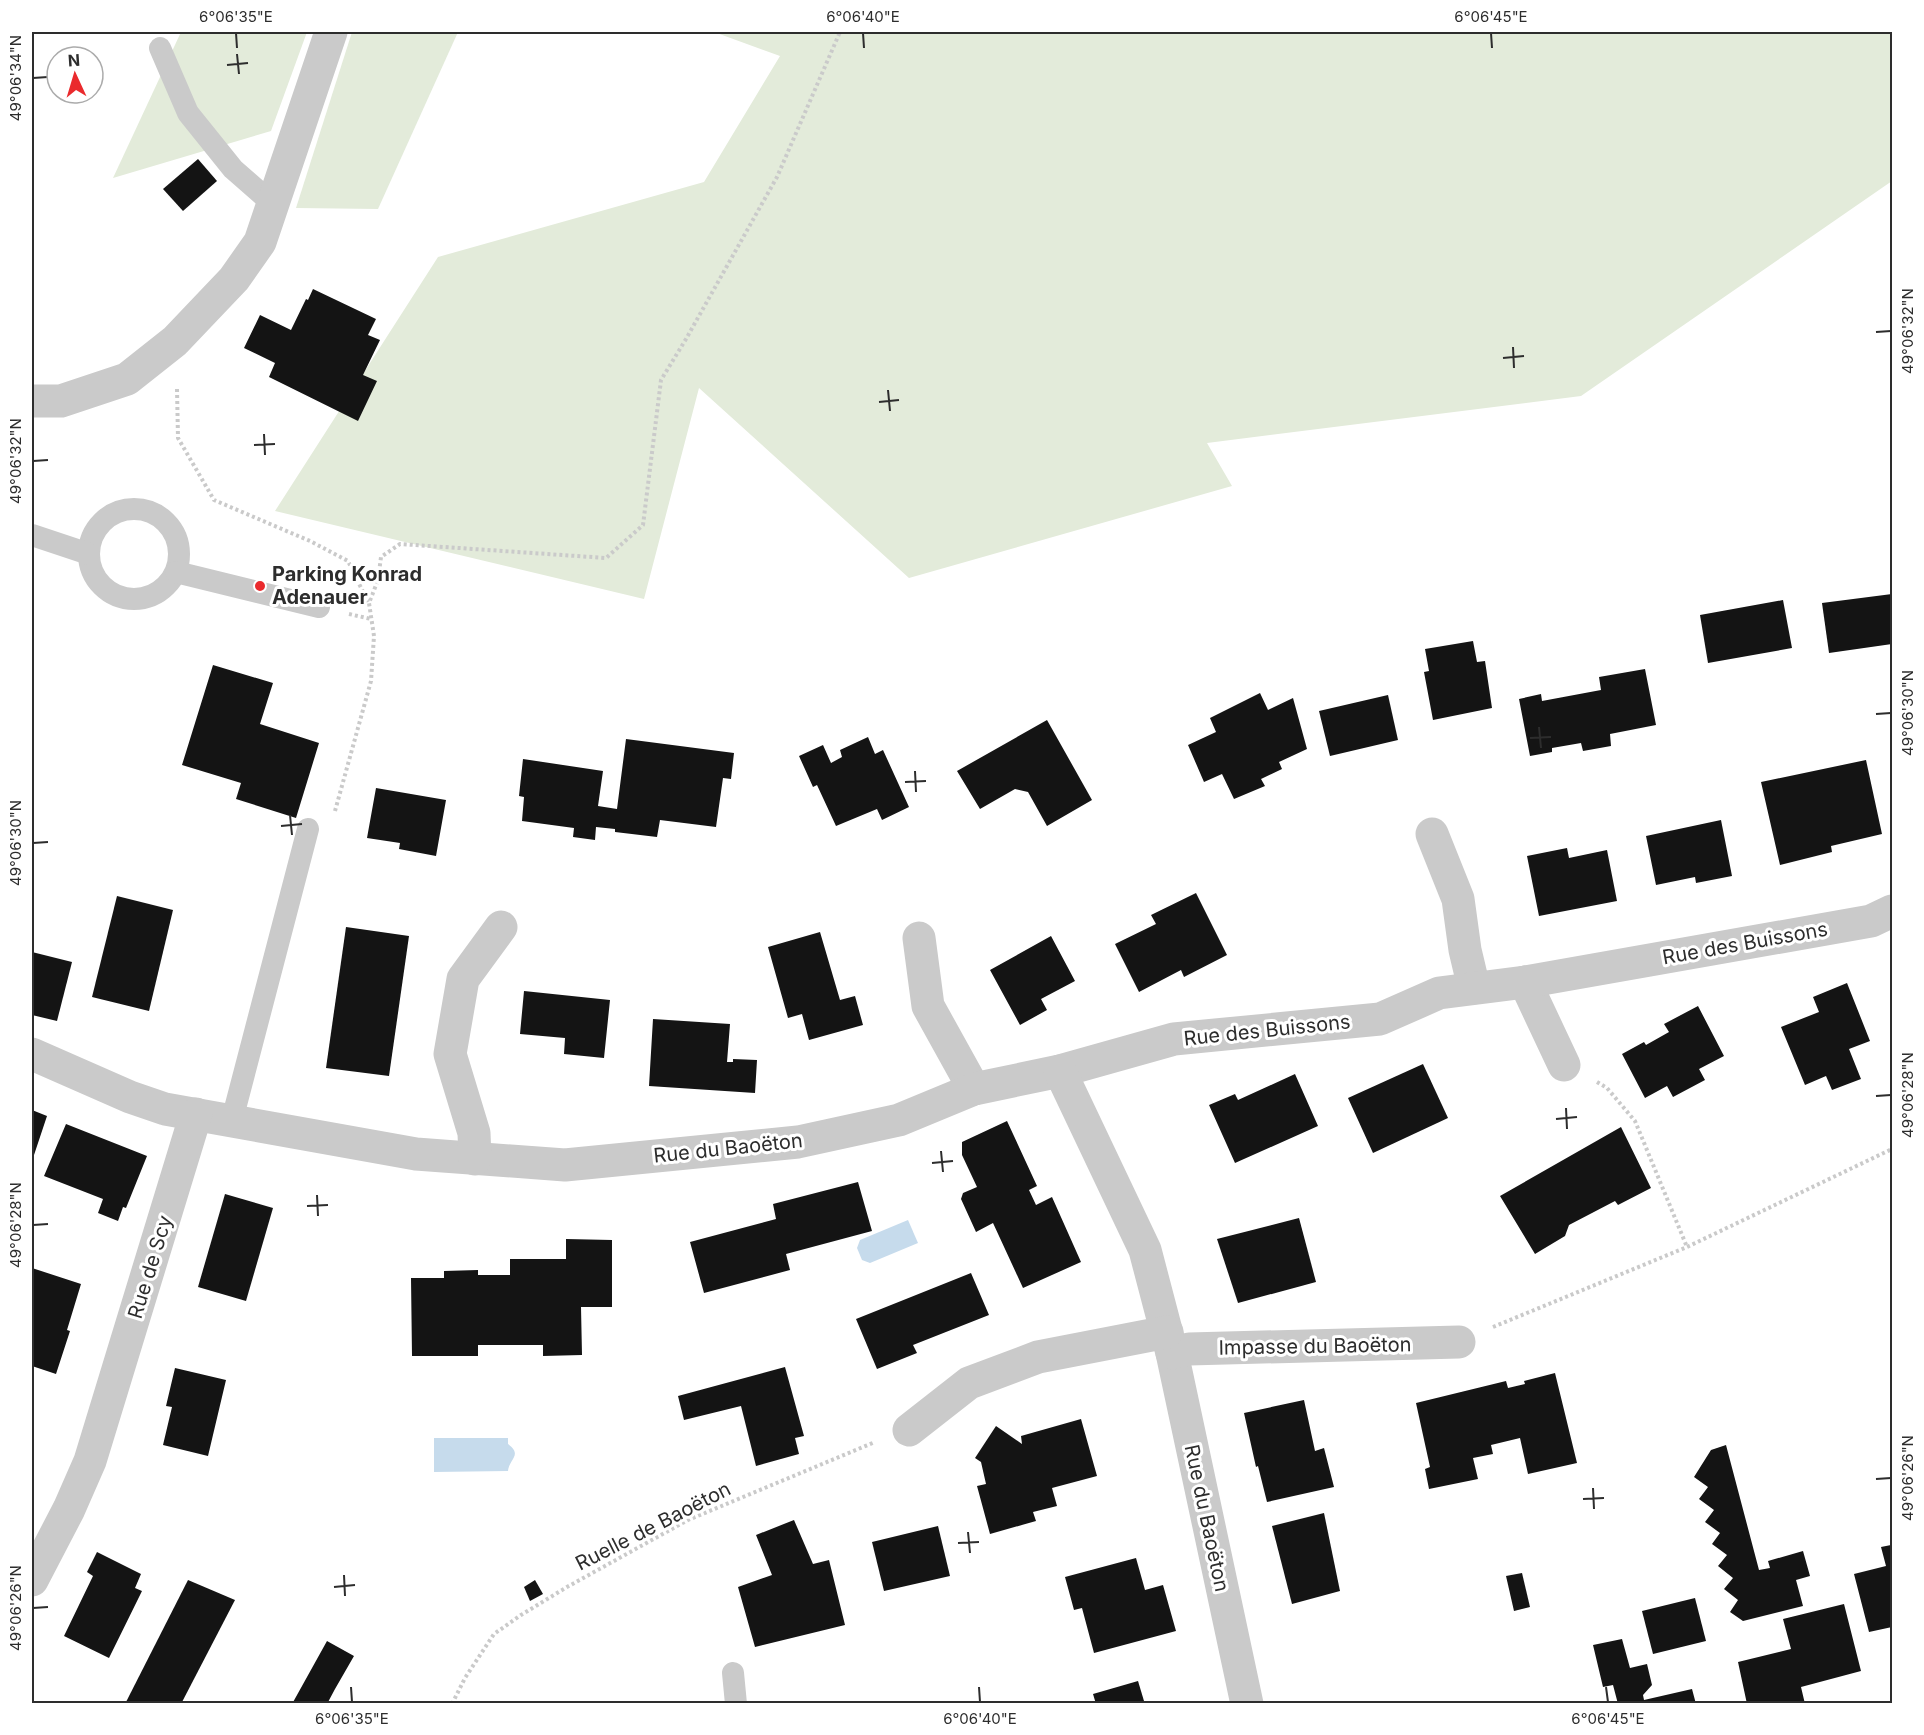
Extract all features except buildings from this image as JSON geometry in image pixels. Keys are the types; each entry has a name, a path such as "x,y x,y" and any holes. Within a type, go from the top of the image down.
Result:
{"street":[{"path":"32,401 61,401 127,379 175,341 234,279 260,242 331,32"},
{"path":"1432,834 1458,899 1465,950 1474,988"},
{"name":"Rue des Buissons","path":"1060,1071 1174,1039 1380,1019 1439,993 1525,982 1871,921 1893,911"},
{"path":"475,1159 474,1133 450,1054 463,979 501,927"},
{"path":"919,938 928,1006 974,1089"},
{"path":"1525,982 1564,1065"},
{"path":"32,1054 130,1097 165,1109 196,1114"},
{"name":"Rue du Baoëton","path":"196,1114 416,1154 565,1165 798,1142 899,1120 974,1089 1060,1071 1145,1250 1169,1343 1247,1704"},
{"name":"Rue de Scy","path":"32,1580 69,1509 90,1461 196,1114"},
{"name":"Impasse du Baoëton","path":"1169,1343 1189,1349 1459,1342"},
{"path":"909,1430 969,1383 1038,1357 1169,1343"}],"lane":[{"path":"160,48 188,113 232,169 273,204"},
{"path":"136,509 150,512 163,519 172,530 178,543 179,557 176,572 168,585 155,594 141,599 125,599 111,593 99,583 92,569 89,554 91,540 98,527 108,517 121,511 136,509"},
{"path":"32,535 89,554"},
{"path":"176,572 319,607"},
{"path":"232,1120 308,829"},
{"path":"733,1673 736,1704"}],"path":[{"path":"369,603 378,580 381,557 400,544 606,558 643,525 661,380 777,177 840,32"},
{"path":"175,341 178,438 214,500 310,541 348,561 369,603 374,636 371,681 332,822"},
{"path":"1564,1065 1607,1088 1635,1121 1687,1247"},
{"path":"1459,1342 1687,1247 1893,1149"},
{"name":"Ruelle de Baoëton","path":"452,1704 465,1678 494,1634 567,1587 688,1520 909,1430"}],"green space":[{"path":"181,32 307,32 271,131 113,178"},
{"path":"352,32 458,32 378,209 296,208"},
{"path":"714,32 1892,32 1892,181 1581,396 1207,443 1232,486 909,578 699,388 644,599 275,511 438,257 704,182 780,56"}],"water":[{"path":"908,1220 918,1243 870,1263 862,1260 857,1248 860,1240"},
{"path":"434,1438 508,1438 508,1444 515,1454 508,1471 434,1472"}],"place":[{"name":"Parking Konrad Adenauer","path":"260,586"}]}
